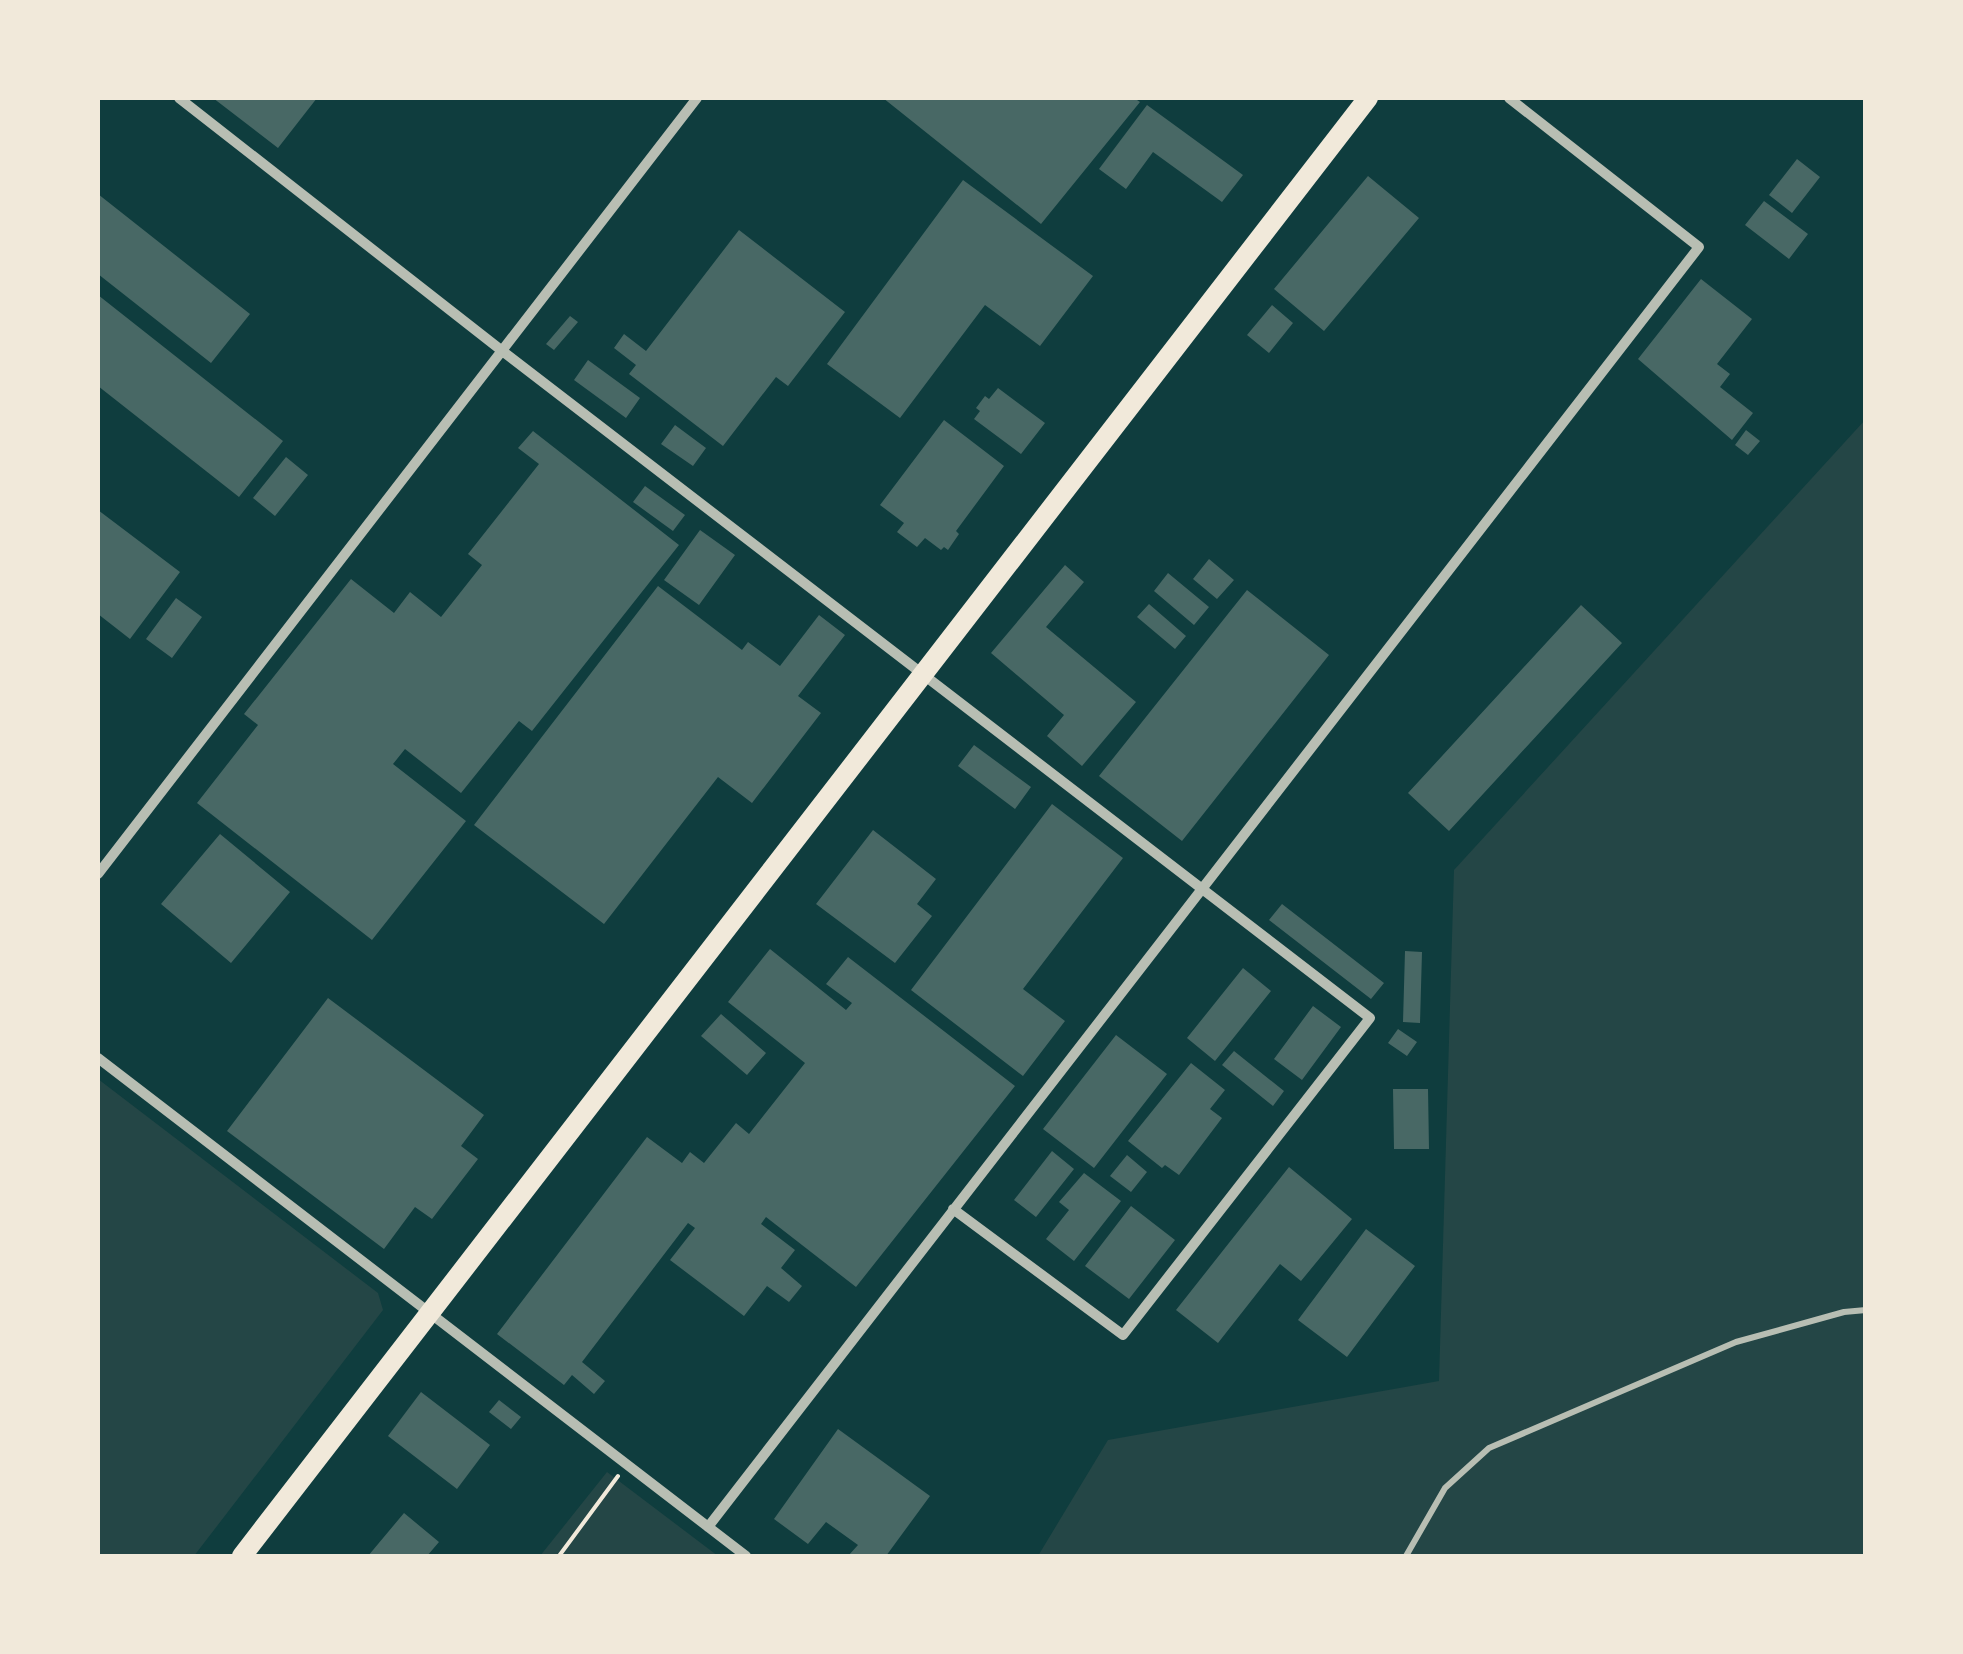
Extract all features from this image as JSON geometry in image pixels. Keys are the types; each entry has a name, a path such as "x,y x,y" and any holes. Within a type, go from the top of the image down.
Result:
{"main road":[{"path":"242,1556 1368,98"}],"street":[{"path":"179,98 1370,1018 1123,1336 953,1208"},
{"path":"98,874 697,98"},
{"path":"708,1526 1699,247 1508,98"},
{"path":"98,1058 746,1556"}],"lane":[{"path":"1406,1556 1445,1488 1488,1448 1736,1342 1844,1312 1866,1310"}],"path":[{"path":"559,1556 628,1465"}],"shaded area":[{"path":"1865,420 1865,1556 1038,1556 1108,1440 1439,1381 1454,870"},
{"path":"98,1079 378,1293 383,1310 194,1556 98,1556"},
{"path":"607,1472 718,1556 540,1556"}],"building":[{"path":"213,98 317,98 278,148"},
{"path":"883,98 1134,98 1140,102 1041,224"},
{"path":"1147,105 1243,175 1222,202 1153,152 1126,189 1099,169"},
{"path":"1797,159 1820,177 1792,213 1769,195"},
{"path":"1368,176 1419,218 1324,331 1274,289"},
{"path":"963,180 1093,276 1040,346 985,305 900,418 827,364"},
{"path":"98,194 250,314 211,363 98,274"},
{"path":"1764,201 1808,234 1789,259 1745,225"},
{"path":"739,230 845,312 788,386 776,377 723,446 629,374 636,365 614,348 624,334 646,351"},
{"path":"1701,279 1752,319 1717,364 1730,374 1720,387 1753,413 1732,440 1638,359"},
{"path":"98,295 283,441 239,497 98,386"},
{"path":"1272,305 1293,323 1269,353 1247,335"},
{"path":"570,316 578,322 554,350 546,344"},
{"path":"588,360 640,398 626,418 574,380"},
{"path":"998,388 1045,423 1021,454 974,419 985,396 989,399"},
{"path":"944,420 1004,466 956,531 959,534 948,550 941,550 925,538 917,547 897,532 904,523 880,505"},
{"path":"675,425 706,448 693,466 661,444"},
{"path":"1746,430 1760,441 1748,455 1735,445"},
{"path":"533,431 679,545 532,731 519,721 461,793 405,749 393,764 466,821 372,940 197,803 258,725 244,714 351,579 394,613 410,592 441,617 482,565 468,554 539,464 518,448"},
{"path":"286,457 308,475 275,516 253,498"},
{"path":"645,486 685,515 673,531 633,502"},
{"path":"98,510 180,572 130,639 98,614"},
{"path":"700,530 735,555 699,605 664,580"},
{"path":"1209,559 1234,580 1217,599 1193,579"},
{"path":"1065,565 1084,582 1046,627 1136,702 1082,766 1047,736 1064,715 991,653"},
{"path":"1168,573 1209,607 1194,625 1154,591"},
{"path":"658,586 742,650 748,642 780,666 819,615 845,635 798,696 821,713 752,803 718,777 604,924 474,825"},
{"path":"1247,590 1329,655 1182,841 1099,776"},
{"path":"176,598 202,617 172,658 146,639"},
{"path":"1149,604 1186,636 1175,649 1137,617"},
{"path":"1581,605 1622,643 1449,831 1408,793"},
{"path":"974,745 1031,787 1015,809 958,766"},
{"path":"1052,804 1123,858 1023,989 1065,1021 1023,1076 911,990"},
{"path":"873,830 936,879 917,904 932,916 895,963 816,904"},
{"path":"220,834 290,892 231,963 161,904"},
{"path":"1282,904 1384,983 1371,999 1269,920"},
{"path":"770,949 846,1010 852,1003 826,984 848,957 1015,1086 856,1287 766,1217 761,1224 795,1250 781,1268 802,1286 789,1302 767,1286 744,1316 670,1260 695,1228 688,1223 582,1362 605,1381 594,1394 572,1375 564,1385 497,1334 647,1137 682,1163 690,1152 704,1163 736,1123 749,1134 805,1063 728,1002"},
{"path":"1405,951 1422,952 1420,1023 1403,1022"},
{"path":"1243,968 1271,991 1215,1061 1187,1038"},
{"path":"328,998 484,1115 461,1146 478,1159 432,1219 415,1207 384,1249 227,1131"},
{"path":"1313,1006 1341,1027 1302,1080 1274,1059"},
{"path":"721,1014 766,1053 747,1075 701,1036"},
{"path":"1398,1029 1417,1042 1407,1056 1388,1043"},
{"path":"1116,1035 1167,1074 1094,1168 1043,1129"},
{"path":"1234,1051 1284,1091 1273,1106 1222,1065"},
{"path":"1191,1063 1225,1090 1210,1109 1222,1118 1179,1175 1165,1165 1162,1168 1128,1141"},
{"path":"1393,1089 1428,1089 1429,1149 1394,1149"},
{"path":"1052,1151 1074,1169 1036,1217 1014,1200"},
{"path":"1127,1155 1147,1172 1131,1192 1110,1176"},
{"path":"1289,1167 1352,1219 1301,1281 1280,1264 1218,1343 1176,1310"},
{"path":"1084,1173 1121,1201 1074,1261 1046,1239 1069,1210 1059,1202"},
{"path":"1131,1206 1175,1240 1129,1299 1085,1266"},
{"path":"1366,1229 1415,1266 1347,1357 1298,1320"},
{"path":"421,1392 490,1445 457,1489 388,1436"},
{"path":"499,1400 521,1417 511,1429 489,1412"},
{"path":"838,1429 930,1496 886,1556 848,1556 858,1545 826,1522 808,1544 774,1519"},
{"path":"404,1513 439,1542 427,1556 368,1556"}]}
